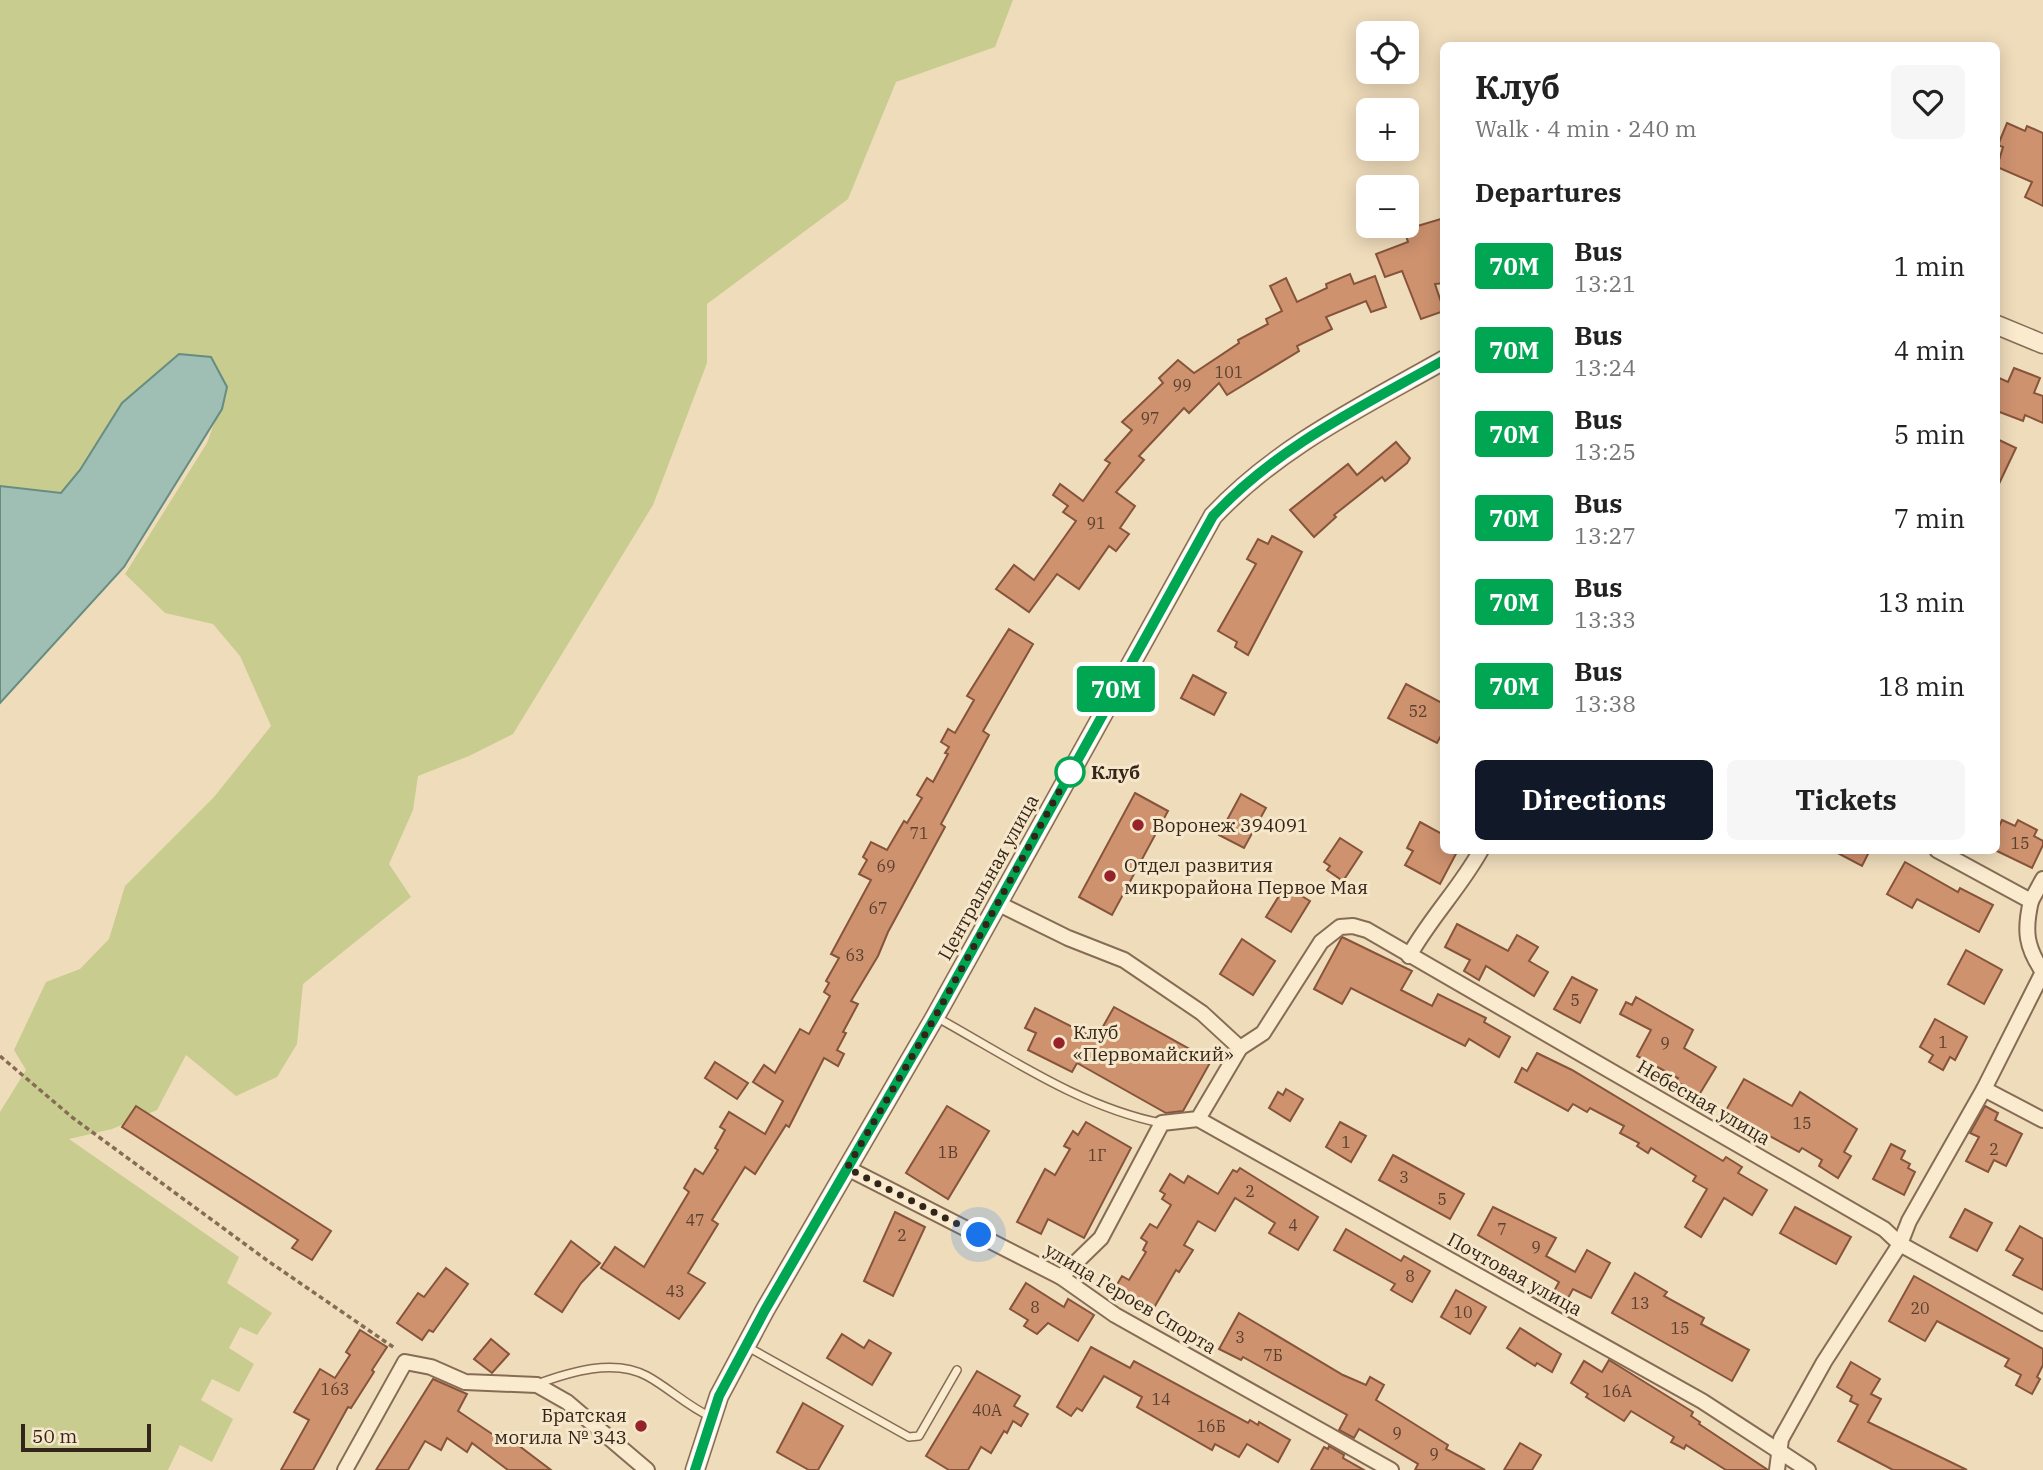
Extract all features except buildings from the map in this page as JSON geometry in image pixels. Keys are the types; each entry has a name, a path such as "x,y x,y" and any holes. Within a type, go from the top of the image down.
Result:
{"street":[{"path":"2000,326 2043,344"},
{"name":"Центральная улица","path":"695,1470 710,1417 745,1346 935,1017 1213,516 1245,482 1285,453 1440,362"},
{"path":"1409,956 1428,921 1462,883 1479,854"},
{"path":"1944,854 2031,901"},
{"path":"1777,1470 1781,1439 1824,1362 1900,1244 1909,1221 1984,1089 2043,972 2029,951 2025,927 2031,901 2043,879"},
{"path":"997,903 1068,938 1124,960 1202,1013 1240,1048 1198,1119 1162,1123 1101,1238 1061,1277"},
{"name":"Небесная улица","path":"1240,1048 1263,1033 1321,942 1340,927 1353,926 1367,930 1872,1222 1900,1244 2043,1323"},
{"path":"1984,1089 2043,1120"},
{"name":"Почтовая улица","path":"1198,1119 1702,1401 1808,1470"},
{"name":"улица Героев Спорта","path":"847,1168 1061,1277 1115,1315 1391,1470"},
{"path":"345,1470 405,1362 431,1367 465,1382 537,1385 567,1402 647,1470"}],"lane":[{"path":"935,1017 1063,1087 1125,1116 1162,1123"},
{"path":"745,1346 909,1437 919,1436 957,1370"},
{"path":"537,1385 559,1376 612,1367 631,1369 710,1417"}],"path":[{"path":"0,1056 74,1118 314,1294 379,1336 396,1349 405,1362"}],"green space":[{"path":"0,0 1013,0 995,47 896,82 848,199 707,304 707,363 653,505 513,734 469,756 418,776 413,810 389,864 411,897 303,984 297,1044 277,1077 236,1096 186,1055 157,1110 112,1129 69,1139 239,1257 227,1283 272,1313 257,1335 240,1327 229,1348 254,1364 239,1392 212,1379 201,1400 233,1419 212,1462 180,1445 168,1470 0,1470 0,1112 26,1070 14,1050 46,982 80,969 109,939 125,886 214,797 271,726 240,656 213,624 165,613 125,574 207,443 227,387 80,470 61,493 0,486"}],"water":[{"path":"179,354 211,357 227,387 222,409 124,567 0,703 0,486 61,493 80,470 122,403"}],"bus line":[{"name":"70М","path":"695,1470 719,1396 765,1310 935,1017 1213,516 1245,482 1285,453 1336,420 1440,362"}],"place":[{"name":"Клуб","path":"1070,772"},
{"name":"Воронеж 394091","path":"1138,825"},
{"name":"Отдел развития микрорайона Первое Мая","path":"1110,876"},
{"name":"Клуб «Первомайский»","path":"1059,1043"},
{"name":"Братская могила № 343","path":"641,1426"}],"route":[{"path":"979,1235 847,1168 935,1017 1076,761 1070,772"}]}
